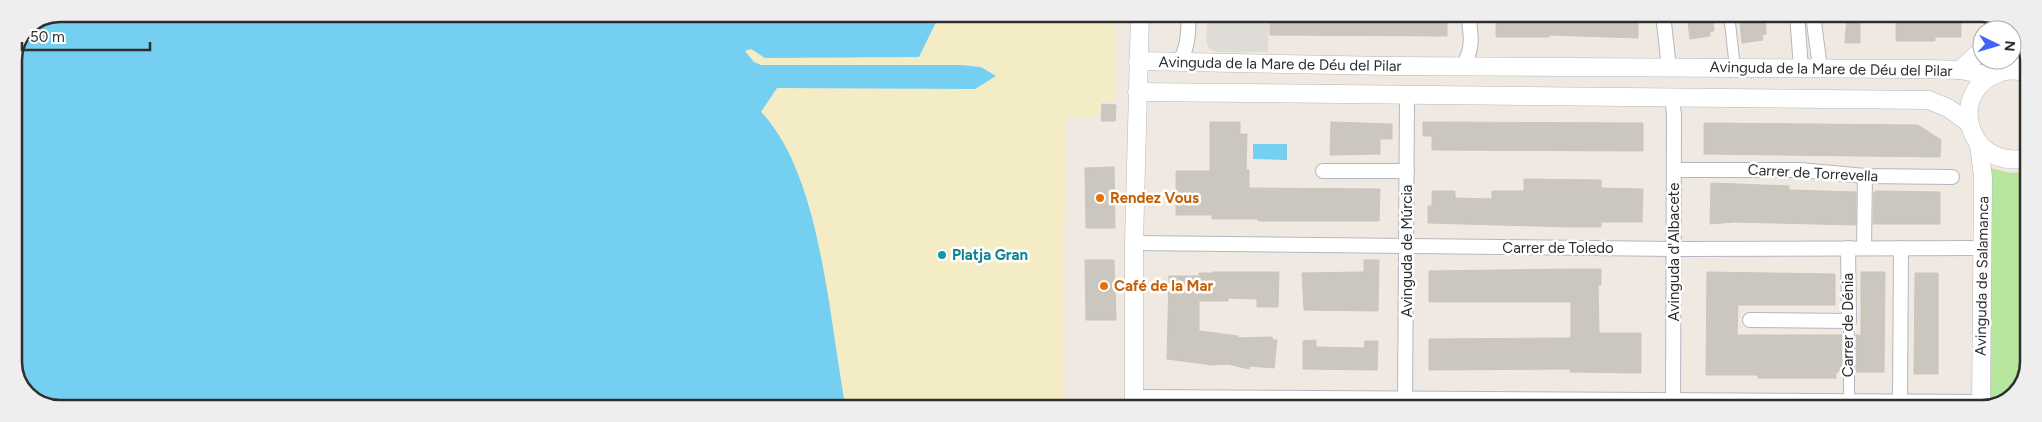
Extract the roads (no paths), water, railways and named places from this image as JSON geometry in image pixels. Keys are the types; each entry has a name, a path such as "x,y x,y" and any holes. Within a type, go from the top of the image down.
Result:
{"street":[{"path":"1134,400 1134,243 1140,22"},
{"path":"1178,63 1184,56 1188,22"},
{"path":"1463,66 1471,50 1472,40 1469,22"},
{"path":"1664,22 1672,97"},
{"path":"1730,22 1735,68"},
{"path":"1798,22 1801,68 1812,98"},
{"path":"1812,98 1820,68 1814,22"},
{"name":"Avinguda de la Mare de Déu del Pilar","path":"1138,61 1422,66 1972,70"},
{"path":"1960,70 1972,61"},
{"name":"Avinguda de la Mare de Déu del Pilar","path":"1407,94 1409,82 1413,74 1422,66"},
{"path":"1969,123 1969,107 1975,91 1994,70"},
{"name":"Avinguda de la Mare de Déu del Pilar","path":"1137,92 1929,100 1948,108 1969,123"},
{"name":"Avinguda de Múrcia","path":"1405,400 1407,94"},
{"name":"Avinguda d'Albacete","path":"1672,97 1674,115 1672,400"},
{"name":"Avinguda de Salamanca","path":"1969,123 1972,134 1979,145 1982,160 1981,400"},
{"path":"1979,145 1990,154 2001,159 2019,160"},
{"name":"Carrer de Torrevella","path":"1674,170 1800,170 1865,176 1952,177"},
{"path":"1323,171 1407,172"},
{"path":"1864,248 1865,176"},
{"name":"Carrer de Toledo","path":"1134,243 1674,249 1983,248"},
{"name":"Carrer de Dénia","path":"1848,248 1849,321 1854,400"},
{"path":"1901,248 1908,400"},
{"path":"1750,320 1849,321"}],"water":[{"path":"60,22 936,22 919,57 765,58 751,49 745,51 754,62 761,65 960,65 981,67 996,76 975,89 777,88 761,112 781,139 798,173 810,211 828,294 845,400 60,400 48,397 37,392 32,387 23,369 22,60 25,46 39,29 46,25"},
{"path":"1253,144 1287,144 1287,160 1253,159"}],"place":[{"name":"Rendez Vous","path":"1100,198"},
{"name":"Platja Gran","path":"942,255"},
{"name":"Café de la Mar","path":"1104,286"}]}
